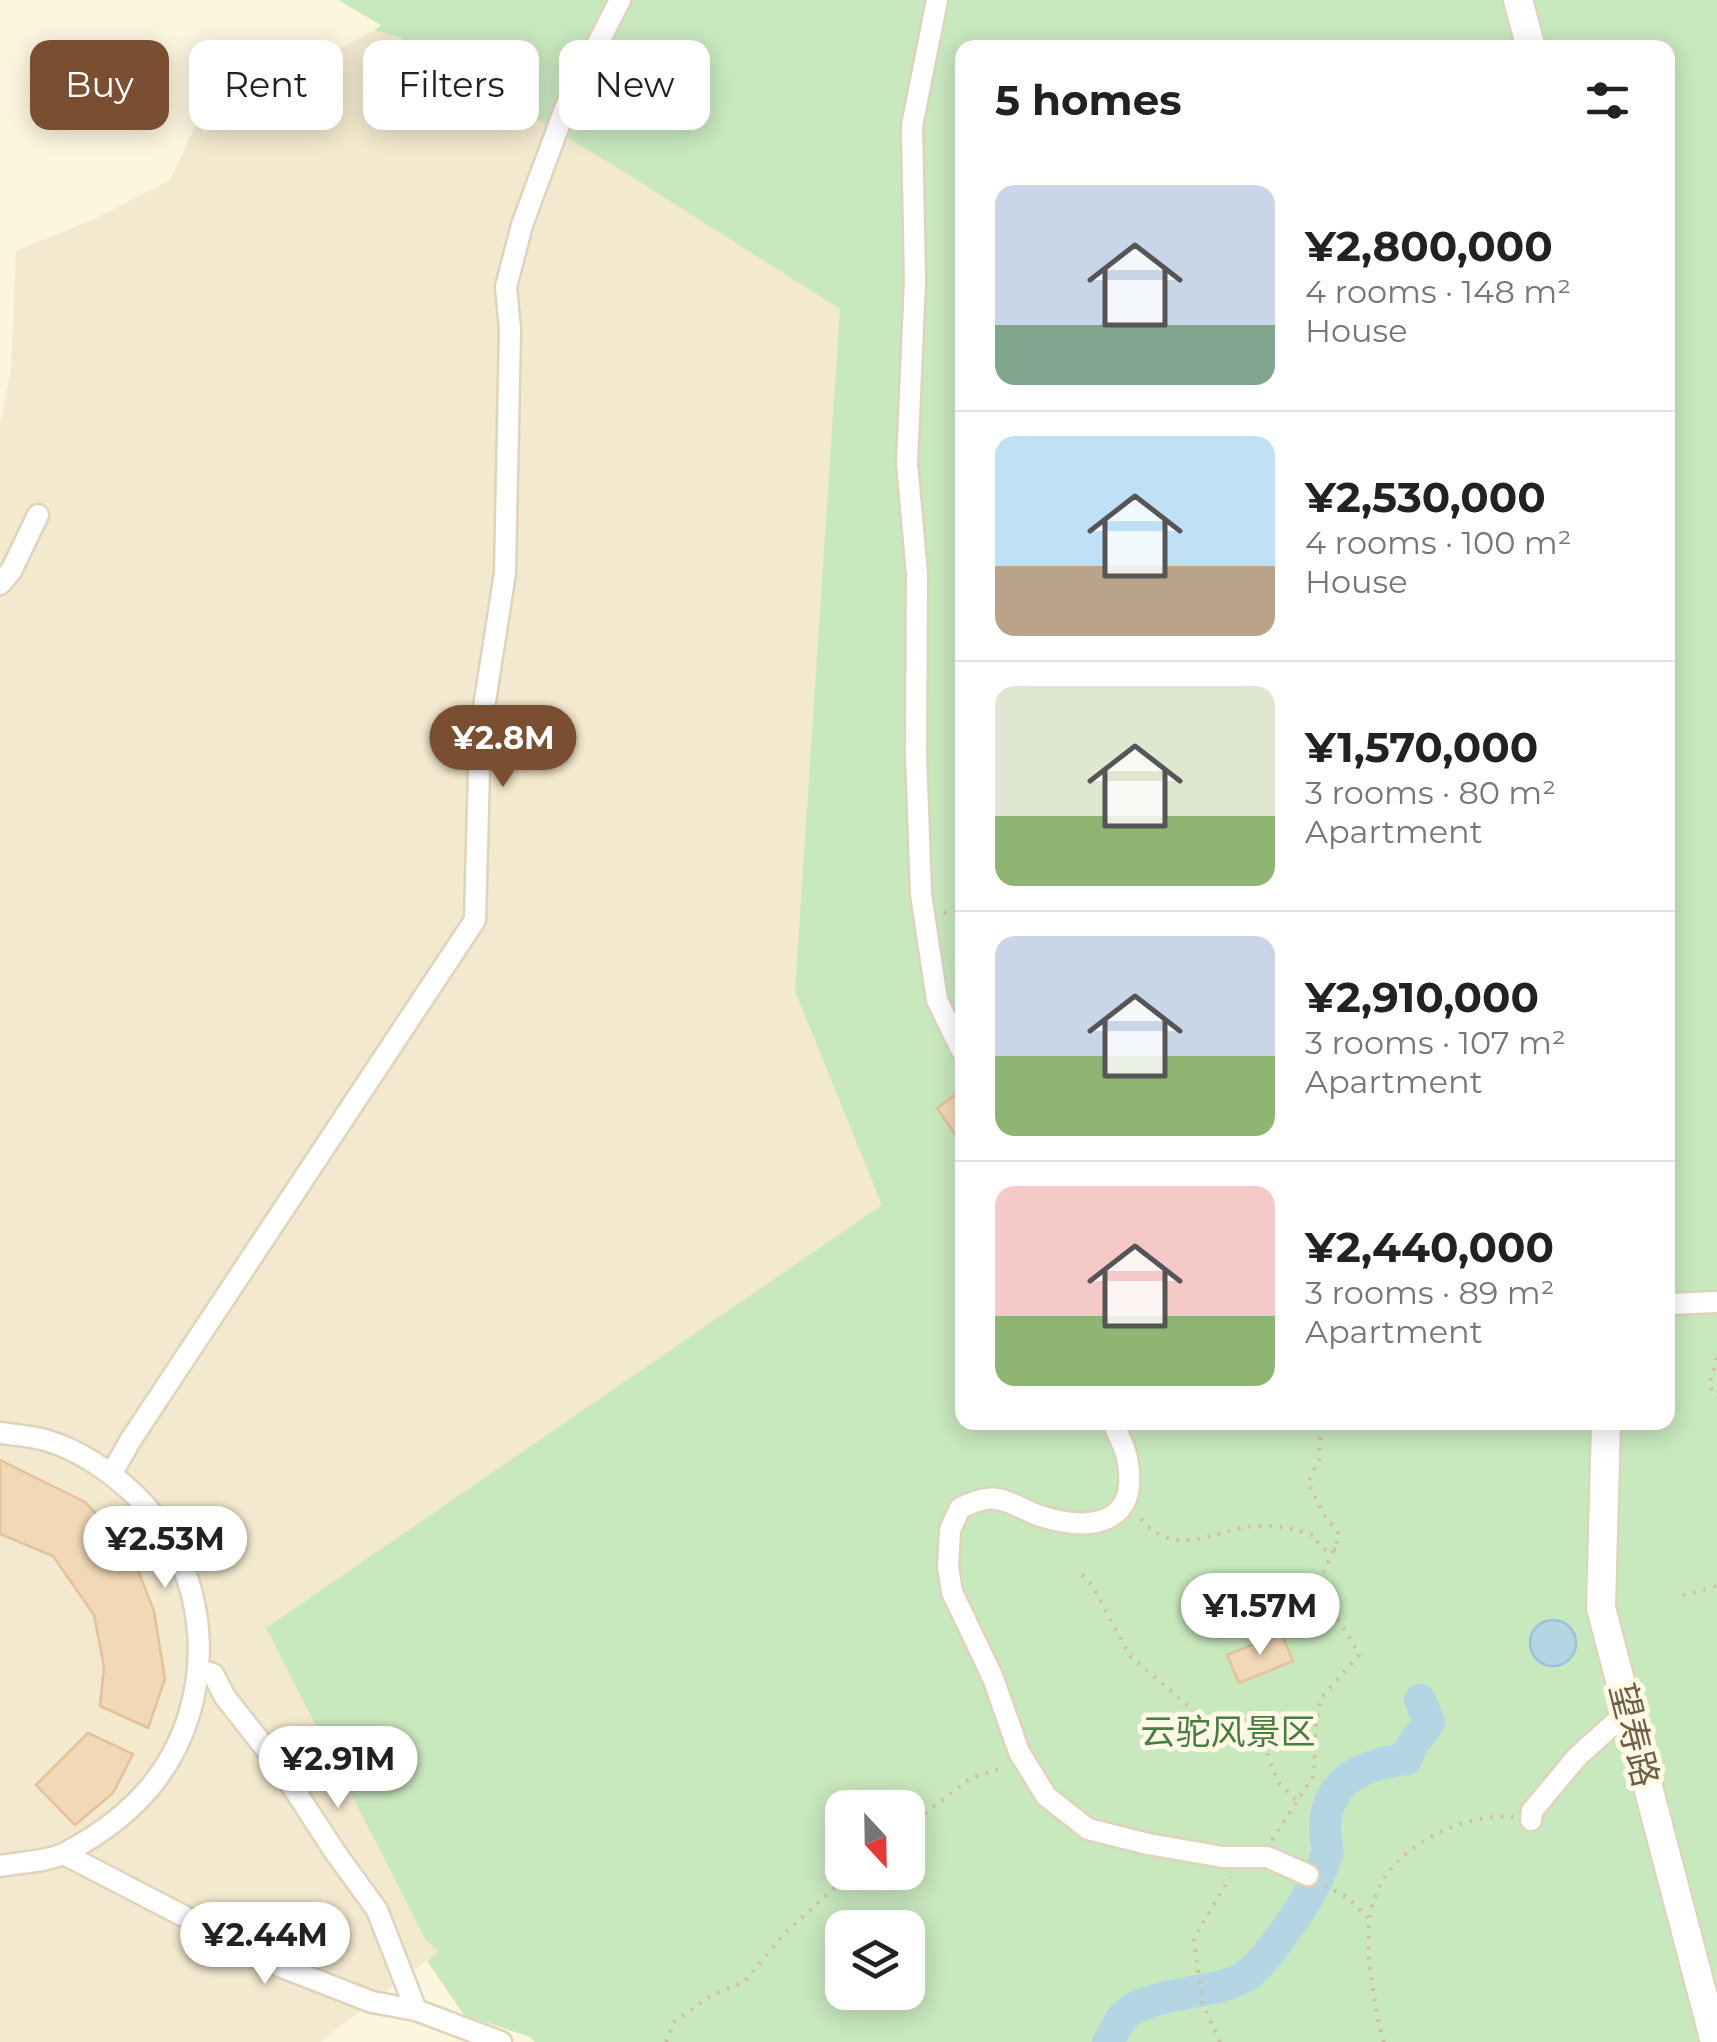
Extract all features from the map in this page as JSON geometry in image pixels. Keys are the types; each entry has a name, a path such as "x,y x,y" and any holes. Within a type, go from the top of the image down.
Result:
{"street":[{"path":"112,1473 475,920 480,734 505,573 510,328 506,287 522,225 566,106 620,0"},
{"path":"937,0 912,126 915,281 907,463 917,574 916,754 922,894 938,1000 955,1036"},
{"path":"1518,0 1529,40"},
{"path":"0,584 11,571 38,515"},
{"path":"1675,1304 1717,1302"},
{"path":"1116,1430 1127,1456 1130,1494 1120,1512 1098,1523 1071,1524 996,1498 960,1508 950,1530 948,1567 952,1592 993,1678 1028,1770 1046,1796 1088,1829 1183,1851 1231,1857 1266,1856 1308,1875"},
{"name":"望寿路","path":"1606,1430 1601,1608 1715,2042"},
{"path":"0,1434 47,1440 112,1473 152,1512 182,1560 198,1614 199,1670 191,1711 180,1737 151,1786 122,1816 64,1854 0,1866"},
{"path":"199,1670 213,1674 224,1697 277,1763 377,1910 416,2010"},
{"path":"1531,1820 1532,1811 1578,1757 1628,1711"},
{"path":"64,1854 282,1967 372,2002 416,2010 500,2042"}],"path":[{"path":"1717,1358 1708,1386 1717,1397"},
{"path":"1266,1856 1274,1834 1314,1776 1316,1724 1322,1698 1359,1655 1323,1591 1322,1576 1336,1550 1339,1534 1322,1512 1308,1482 1319,1460 1321,1430"},
{"path":"1141,1518 1152,1531 1176,1539 1204,1539 1252,1526 1284,1526 1316,1536 1327,1551 1336,1550"},
{"path":"1082,1576 1092,1586 1130,1656 1200,1716 1235,1716 1247,1721 1266,1751 1279,1783 1296,1800"},
{"path":"1683,1595 1717,1586"},
{"path":"925,1813 970,1778 1001,1766 1028,1770"},
{"path":"1384,2042 1370,1969 1368,1918 1389,1871 1401,1856 1425,1839 1454,1826 1508,1816 1531,1820"},
{"path":"1220,2042 1202,2002 1194,1938 1232,1874 1231,1857"},
{"path":"1327,1886 1350,1899 1368,1918"},
{"path":"666,2042 676,2020 712,1995 744,1982 787,1931 832,1890"}],"shaded area":[{"path":"375,30 408,40 363,40 363,130 539,130 539,80 559,86 559,130 647,130 852,260 939,1218 473,1925 320,2042 0,2042 0,424 11,370 16,251 96,218 170,180 193,130 343,130 343,47"}],"green space":[{"name":"云驼风景区","path":"338,0 1717,0 1717,2042 535,2042 464,2015 427,1961 438,1951 426,1940 266,1628 882,1205 795,991 840,309 539,121 539,40 401,38 375,30 381,25"}],"water":[{"path":"1553,1620 1570,1626 1576,1643 1570,1660 1553,1666 1536,1660 1530,1643 1536,1626"}],"building":[{"path":"955,1095 955,1134 937,1108"},
{"path":"0,1460 85,1502 130,1550 154,1611 165,1679 148,1728 100,1706 104,1667 94,1615 53,1556 0,1534"},
{"path":"1281,1633 1293,1661 1239,1683 1227,1655"},
{"path":"88,1733 133,1754 113,1793 75,1825 36,1785"}],"waterway":[{"path":"1108,2042 1122,2019 1135,2008 1235,1981 1260,1964 1293,1921 1318,1877 1327,1854 1326,1814 1331,1800 1349,1778 1361,1771 1406,1759 1429,1723 1420,1700"}]}
